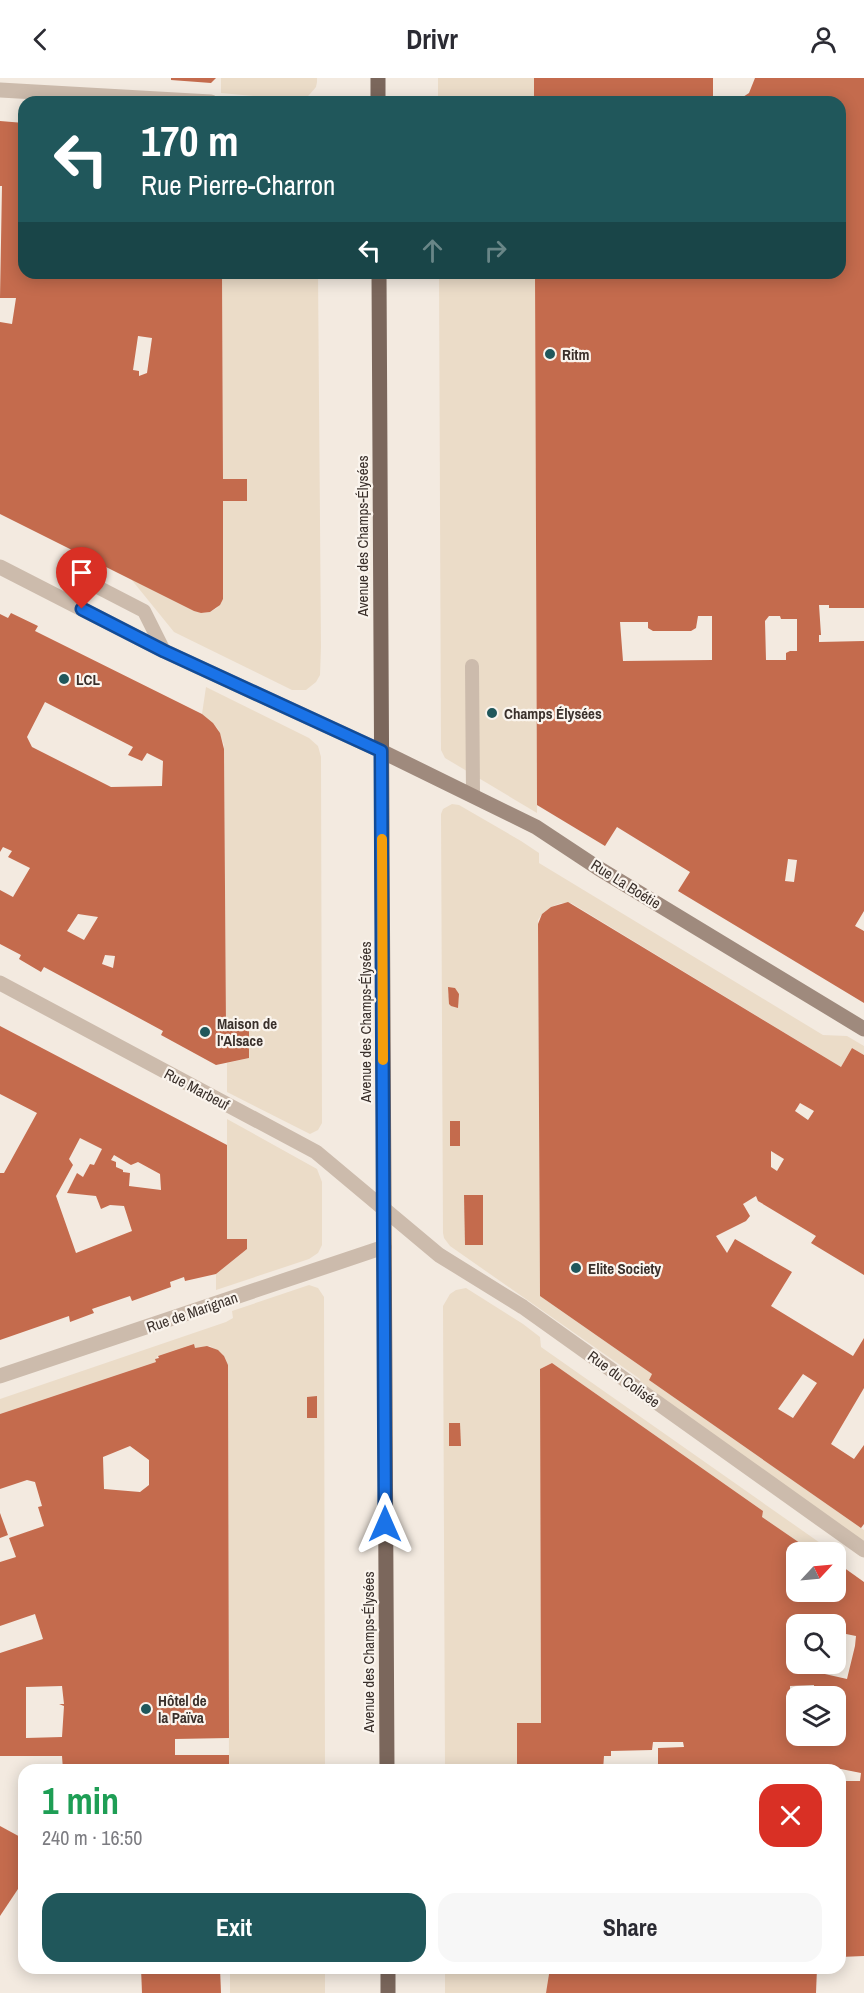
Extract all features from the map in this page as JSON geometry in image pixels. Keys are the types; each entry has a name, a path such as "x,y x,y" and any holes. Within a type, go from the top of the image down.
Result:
{"main road":[{"path":"378,78 378,96"},
{"name":"Avenue des Champs-Élysées","path":"379,279 387,1764"},
{"path":"387,1974 388,1993"}],"street":[{"path":"0,90 106,96"},
{"path":"0,567 164,651 381,751"},
{"name":"Rue La Boétie","path":"381,751 473,794 536,827 598,868 864,1029"},
{"name":"Rue Marbeuf","path":"0,983 316,1152 384,1209"},
{"name":"Rue du Colisée","path":"384,1209 439,1255 523,1307 864,1550"},
{"name":"Rue de Marignan","path":"0,1376 384,1247"}],"lane":[{"path":"84,580 144,611 164,651"},
{"path":"471,666 473,794"}],"shaded area":[{"path":"221,78 317,78 316,87 308,96 254,96 221,93"},
{"path":"438,78 534,78 534,96 438,96"},
{"path":"222,279 318,279 321,647 320,675 316,682 306,690 292,690 174,632 131,579 201,613 217,608 223,599 223,501 247,500 247,480 223,479"},
{"path":"439,279 535,279 537,813 445,758 441,750"},
{"path":"206,687 309,738 318,746 321,757 322,1123 318,1130 310,1134 227,1092 227,1063 249,1058 226,1025 224,745 218,729 202,714"},
{"path":"452,804 459,805 521,841 539,853 539,863 823,1035 847,1036 864,1046 864,1055 852,1048 841,1067 571,903 561,903 551,907 538,920 540,1296 652,1374 649,1380 864,1530 864,1545 642,1390 640,1379 450,1246 444,1238 441,814 443,809"},
{"path":"227,1119 317,1169 322,1182 322,1245 318,1253 309,1259 216,1290 216,1274 247,1249 246,1239 227,1239"},
{"path":"309,1285 318,1288 324,1297 325,1764 229,1764 228,1365 222,1354 210,1346 195,1348 194,1345 158,1356 155,1359 156,1362 0,1414 0,1399 226,1322 233,1318 232,1311"},
{"path":"466,1288 523,1324 540,1337 541,1347 819,1542 798,1542 760,1516 763,1511 552,1363 540,1369 541,1723 517,1724 517,1764 445,1764 443,1306 450,1294"},
{"path":"230,1974 325,1974 325,1993 230,1993"},
{"path":"445,1974 550,1974 546,1993 445,1993"}],"building":[{"path":"171,78 216,78 211,83 171,80"},
{"path":"534,78 713,78 713,96 534,96"},
{"path":"755,78 864,78 864,608 829,608 829,605 819,605 821,635 819,635 819,642 864,641 864,911 855,926 864,931 864,1003 678,891 690,872 617,827 605,846 537,805 535,279 846,279 846,96 744,96 749,93","holes":["698,616 712,616 712,660 623,661 620,622 648,622 648,628 653,631 691,631 696,628","769,616 780,616 781,619 797,619 797,651 786,653 786,660 766,660 765,621","788,859 797,860 794,882 785,881"]},
{"path":"0,121 18,122 18,279 222,279 223,479 247,479 247,501 223,501 223,599 220,605 210,612 194,611 0,514 0,322 12,324 16,298 0,298 2,186 0,186","holes":["138,336 152,338 147,373 139,376 139,371 133,370"]},
{"path":"11,613 38,626 35,631 202,714 220,733 224,749 226,1025 249,1025 249,1058 216,1065 161,1035 163,1031 44,967 41,972 19,959 21,955 0,944 0,890 13,897 30,868 8,857 12,851 3,847 0,852 0,614 8,618","holes":["45,702 133,747 128,755 142,761 147,753 163,761 162,786 111,787 32,747 27,737","78,914 98,917 84,940 67,931","105,955 115,956 113,968 102,964"]},
{"path":"568,902 841,1067 852,1048 864,1055 864,1275 811,1243 816,1236 758,1201 756,1196 743,1204 750,1216 746,1221 716,1236 727,1253 735,1239 792,1272 771,1306 853,1356 864,1338 864,1388 831,1444 854,1459 864,1445 864,1524 861,1528 649,1380 652,1374 540,1296 538,924 542,914 551,907","holes":["800,1103 814,1111 808,1120 795,1111","771,1151 784,1159 777,1171 771,1167","803,1374 817,1383 793,1418 778,1409"]},
{"path":"448,987 455,988 459,994 458,1008 449,1004"},
{"path":"0,1026 227,1145 227,1239 247,1239 247,1249 216,1274 185,1281 184,1277 170,1282 171,1287 132,1301 130,1296 92,1309 94,1313 70,1322 69,1316 0,1340 0,1173 4,1173 37,1113 0,1094","holes":["80,1138 102,1149 94,1165 90,1164 83,1177 77,1173 67,1193 96,1196 101,1209 110,1205 124,1206 132,1231 76,1253 56,1196 73,1165 69,1159","114,1155 131,1165 138,1162 160,1174 161,1190 129,1186 130,1173 123,1172 116,1167 116,1162 111,1160"]},
{"path":"450,1121 460,1121 460,1146 450,1146"},
{"path":"464,1195 483,1195 483,1245 465,1245"},
{"path":"194,1344 195,1348 207,1346 218,1350 228,1365 229,1738 175,1739 175,1755 229,1755 229,1764 63,1764 62,1756 0,1756 0,1653 43,1639 35,1614 0,1626 0,1562 16,1557 9,1538 44,1526 38,1507 42,1506 35,1482 27,1480 0,1489 0,1414 156,1362 155,1359 159,1358 158,1356","holes":["130,1446 149,1460 149,1485 140,1492 104,1489 103,1457","62,1686 64,1704 59,1704 64,1706 62,1737 26,1738 26,1687"]},
{"path":"552,1363 763,1511 762,1517 798,1542 786,1542 786,1602 846,1602 846,1569 864,1582 864,1956 846,1957 846,1781 860,1781 861,1773 846,1770 846,1764 658,1764 658,1748 684,1747 683,1742 653,1742 652,1750 611,1751 611,1756 604,1756 603,1764 517,1764 517,1723 541,1723 540,1369"},
{"path":"317,1396 317,1418 307,1418 307,1397"},
{"path":"449,1423 460,1423 461,1446 449,1446"},
{"path":"0,1513 8,1535 0,1538"},
{"path":"0,1826 18,1836 18,1889 0,1916"},
{"path":"141,1974 220,1974 221,1993 142,1993"},
{"path":"549,1974 817,1974 816,1993 546,1993"}],"slow traffic":[{"path":"382,839 383,1060"}],"place":[{"name":"Ritm","path":"550,354"},
{"name":"LCL","path":"64,679"},
{"name":"Champs Élysées","path":"492,713"},
{"name":"Maison de l'Alsace","path":"205,1032"},
{"name":"Elite Society","path":"576,1268"},
{"name":"Hôtel de la Païva","path":"146,1709"}],"route":[{"path":"82,609 164,651 381,751 385,1524"}]}
